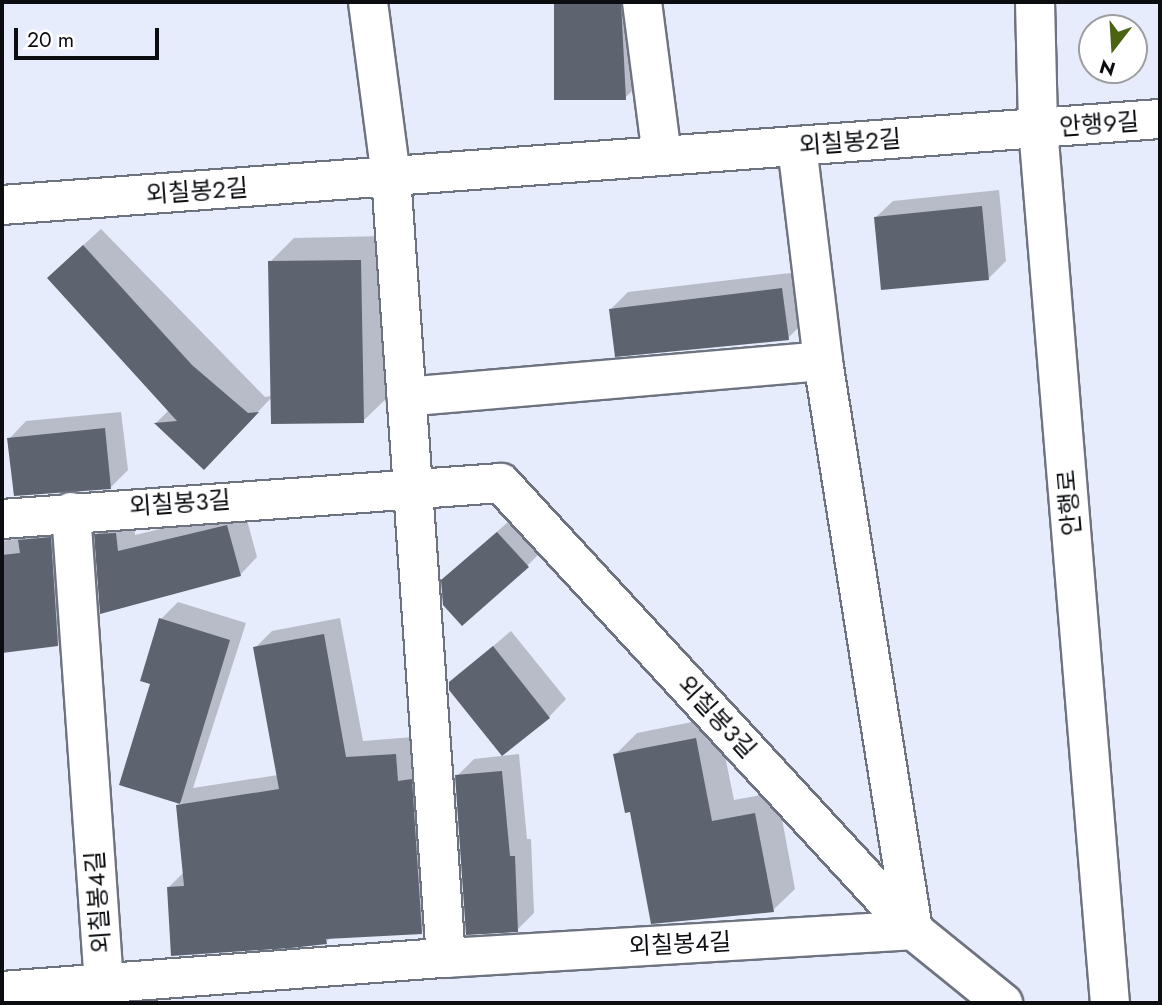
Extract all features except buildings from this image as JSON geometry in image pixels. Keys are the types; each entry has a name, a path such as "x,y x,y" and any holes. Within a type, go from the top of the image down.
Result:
{"street":[{"path":"368,2 391,176 446,958"},
{"path":"642,2 662,156"},
{"name":"안행로","path":"1035,2 1038,128 1110,1003"},
{"name":"안행9길","path":"1038,128 1160,119"},
{"name":"외칠봉2길","path":"2,205 1038,128"},
{"path":"797,146 823,361 914,930"},
{"path":"407,397 823,361"},
{"name":"외칠봉3길","path":"2,519 414,485 501,483 914,930 1003,1003"},
{"name":"외칠봉4길","path":"71,512 104,983"},
{"name":"외칠봉4길","path":"2,991 446,958 914,930"}]}
